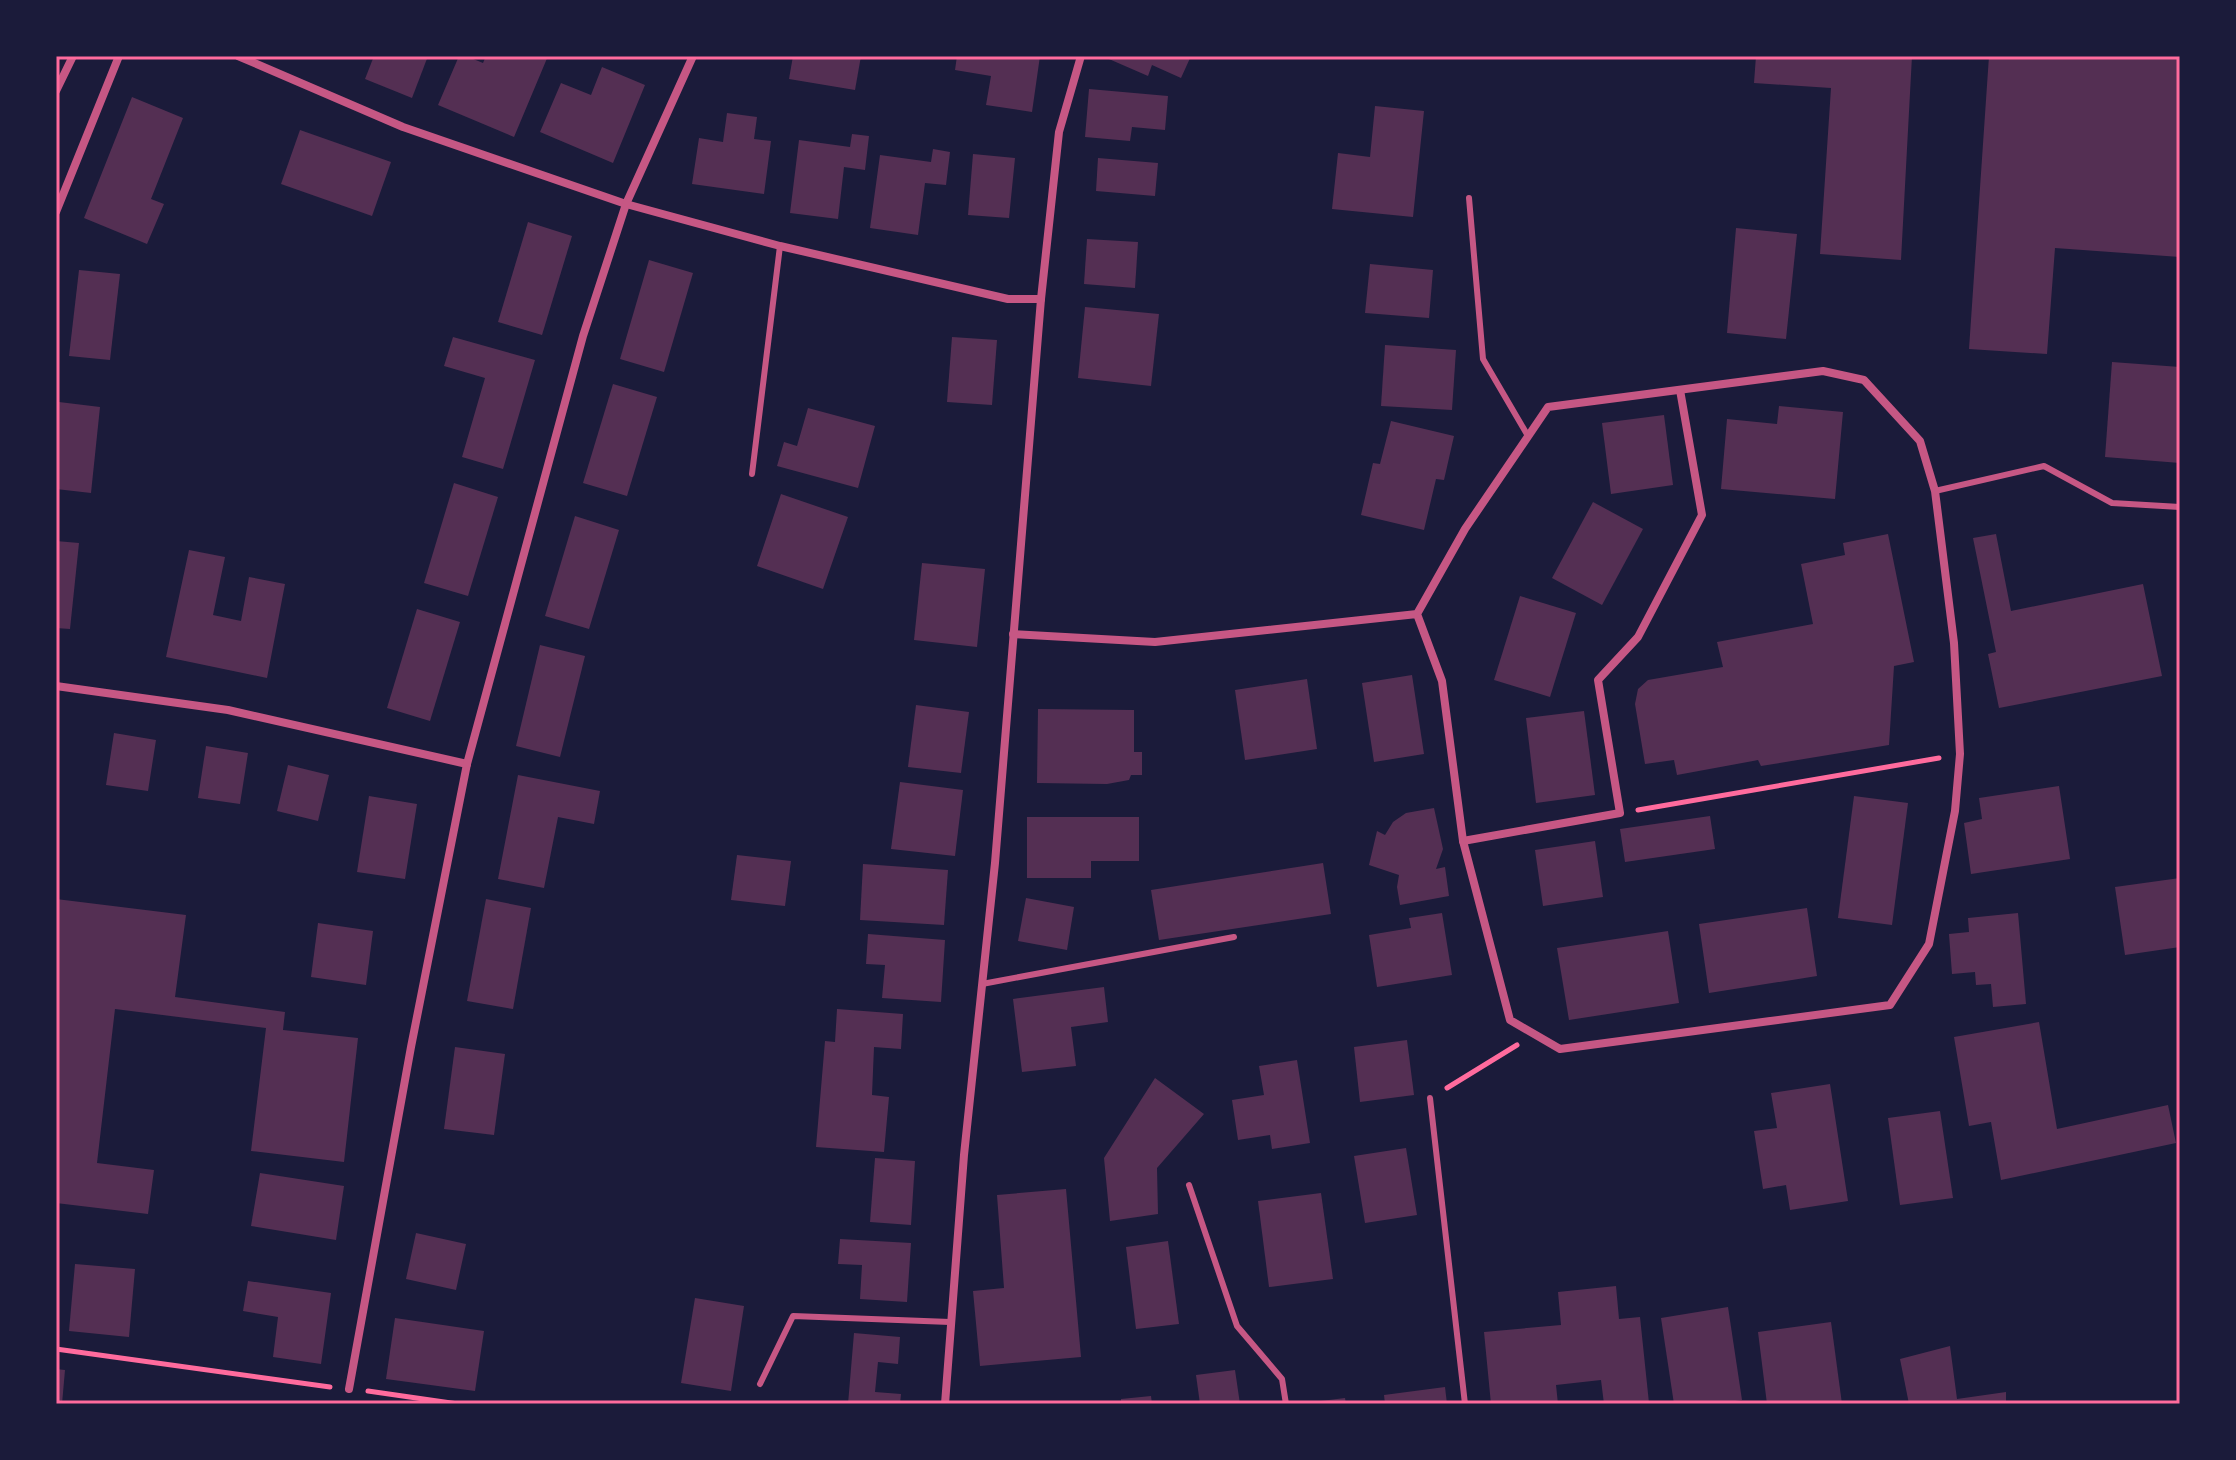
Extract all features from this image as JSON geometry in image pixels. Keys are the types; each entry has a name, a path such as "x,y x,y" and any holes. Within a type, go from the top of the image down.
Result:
{"street":[{"path":"56,91 73,56"},
{"path":"56,212 119,56"},
{"path":"238,56 403,127 626,204 780,246 1008,299 1041,299"},
{"path":"349,1389 411,1047 467,764 583,336 626,204 693,56"},
{"path":"945,1404 1041,299 1059,132 1081,56"},
{"path":"1823,371 1864,380 1920,441 1935,491 1954,643 1960,754 1955,811 1929,944 1890,1005 1560,1049 1510,1020 1463,841 1442,681 1417,614 1465,529 1548,407 1680,390 1823,371"},
{"path":"1463,841 1620,813 1598,680 1638,637 1702,515 1680,390"},
{"path":"1013,634 1155,642 1417,614"},
{"path":"56,686 228,710 467,764"}],"lane":[{"path":"1469,198 1483,359 1528,436"},
{"path":"752,474 780,246"},
{"path":"1935,491 2044,466 2112,503 2180,507"},
{"path":"982,984 1234,937"},
{"path":"1430,1098 1465,1404"},
{"path":"1189,1185 1237,1326 1282,1379 1286,1404"},
{"path":"760,1384 793,1316 950,1322"}],"path":[{"path":"1620,813 1960,754"},
{"path":"1430,1098 1535,1035"},
{"path":"56,1349 458,1404"}],"building":[{"path":"374,56 428,56 412,98 365,79"},
{"path":"459,56 483,63 486,56 548,56 514,137 438,105"},
{"path":"793,56 861,56 855,90 789,79"},
{"path":"957,56 1040,56 1032,112 986,105 991,76 955,70"},
{"path":"1102,56 1191,56 1181,78 1152,65 1148,76"},
{"path":"1756,56 1912,56 1901,260 1820,254 1831,88 1754,83"},
{"path":"1989,56 2180,56 2180,257 2055,248 2047,354 1969,349"},
{"path":"602,67 645,85 613,163 540,132 561,83 591,95"},
{"path":"1089,89 1168,96 1165,130 1132,127 1130,141 1085,137"},
{"path":"132,97 183,118 151,199 164,204 147,244 84,218"},
{"path":"1375,106 1424,111 1413,217 1332,209 1338,153 1370,157"},
{"path":"727,113 757,117 754,139 771,141 764,194 692,184 699,138 723,142"},
{"path":"300,130 391,162 372,216 281,184"},
{"path":"852,134 869,136 865,170 844,167 838,219 790,213 799,140 850,147"},
{"path":"933,149 950,152 946,185 925,183 918,235 870,228 880,155 931,162"},
{"path":"973,154 1015,158 1009,218 968,215"},
{"path":"1098,158 1158,163 1155,196 1096,191"},
{"path":"528,222 572,236 542,335 498,322"},
{"path":"1736,228 1797,234 1786,339 1727,333"},
{"path":"1087,239 1138,242 1135,288 1084,284"},
{"path":"649,260 693,273 664,372 620,359"},
{"path":"1370,264 1433,270 1429,318 1365,313"},
{"path":"79,270 120,274 110,360 69,356"},
{"path":"1085,307 1159,314 1151,386 1078,378"},
{"path":"453,337 535,360 503,469 462,457 485,378 444,366"},
{"path":"952,337 997,340 992,405 947,402"},
{"path":"1385,345 1456,350 1452,410 1381,406"},
{"path":"2112,362 2180,367 2180,463 2105,457"},
{"path":"613,384 657,397 627,496 583,483"},
{"path":"59,402 100,407 91,493 56,489"},
{"path":"1779,406 1843,412 1835,499 1721,489 1727,419 1777,424"},
{"path":"808,408 875,426 858,488 777,466 784,442 797,446"},
{"path":"1664,415 1673,485 1611,494 1602,423"},
{"path":"1391,421 1454,436 1444,480 1436,479 1424,530 1361,515 1373,463 1380,464"},
{"path":"454,483 498,497 468,596 424,583"},
{"path":"781,494 848,517 823,589 757,566"},
{"path":"1593,502 1643,529 1602,605 1552,578"},
{"path":"575,516 619,530 589,629 545,616"},
{"path":"1888,534 1914,662 1894,666 1889,745 1761,766 1758,760 1677,775 1674,760 1645,764 1635,704 1638,689 1648,680 1723,667 1717,642 1813,624 1801,564 1845,555 1843,543"},
{"path":"1996,534 2011,611 2143,584 2162,676 1999,708 1988,654 1996,652 1973,538"},
{"path":"56,541 79,543 70,629 56,628"},
{"path":"189,550 225,557 213,615 241,621 249,577 285,584 267,678 166,657"},
{"path":"922,563 985,569 977,647 914,640"},
{"path":"1520,596 1576,613 1550,697 1494,680"},
{"path":"417,609 460,622 430,721 387,708"},
{"path":"540,645 585,656 560,757 516,746"},
{"path":"1412,675 1424,754 1374,762 1362,683"},
{"path":"1307,679 1317,749 1245,760 1235,690"},
{"path":"916,705 969,712 961,773 908,767"},
{"path":"1038,709 1134,710 1134,752 1142,752 1142,775 1131,775 1129,780 1107,784 1037,783"},
{"path":"1584,711 1595,795 1536,803 1526,718"},
{"path":"114,733 156,740 148,791 106,785"},
{"path":"206,746 248,753 240,804 198,798"},
{"path":"288,765 329,775 318,821 277,811"},
{"path":"518,775 600,791 594,824 558,817 544,888 498,879"},
{"path":"900,782 963,790 955,856 891,849"},
{"path":"2059,786 2070,859 1971,874 1964,823 1982,819 1979,798"},
{"path":"369,796 417,804 405,879 357,872"},
{"path":"1854,796 1908,803 1892,925 1838,918"},
{"path":"1434,808 1443,849 1436,869 1445,867 1449,896 1400,905 1399,875 1369,865 1377,831 1385,835 1393,822 1406,813"},
{"path":"1710,816 1715,849 1625,862 1620,829"},
{"path":"1027,817 1139,817 1139,861 1091,861 1091,878 1027,878"},
{"path":"1595,841 1603,897 1543,906 1535,850"},
{"path":"737,855 791,861 785,906 731,900"},
{"path":"1323,863 1331,914 1159,940 1151,890"},
{"path":"863,864 948,870 944,925 860,920"},
{"path":"2180,878 2180,947 2125,955 2115,887"},
{"path":"1026,898 1074,907 1067,950 1018,941"},
{"path":"56,899 186,915 175,997 285,1012 283,1030 358,1038 344,1162 251,1151 266,1028 115,1009 97,1163 154,1170 148,1214 56,1203"},
{"path":"486,899 531,908 513,1009 467,1001"},
{"path":"1807,908 1817,976 1709,993 1699,924"},
{"path":"1442,913 1452,975 1377,987 1369,935 1411,928 1409,918"},
{"path":"2018,913 2026,1004 1993,1007 1991,984 1976,985 1975,972 1952,974 1949,934 1969,932 1968,918"},
{"path":"318,923 373,931 366,985 311,977"},
{"path":"1668,931 1679,1003 1569,1020 1557,948"},
{"path":"868,934 945,940 941,1002 882,998 885,965 866,964"},
{"path":"1104,987 1108,1022 1071,1027 1076,1066 1022,1072 1013,999"},
{"path":"837,1009 903,1014 901,1049 874,1047 872,1095 889,1097 884,1152 816,1147 825,1041 835,1042"},
{"path":"2039,1022 2057,1129 2168,1105 2176,1143 2001,1180 1991,1122 1969,1126 1954,1037"},
{"path":"1407,1040 1414,1095 1360,1102 1354,1047"},
{"path":"455,1047 505,1054 494,1135 444,1129"},
{"path":"1297,1060 1310,1143 1272,1149 1270,1135 1238,1140 1232,1100 1264,1095 1259,1066"},
{"path":"1155,1078 1204,1114 1157,1168 1158,1214 1110,1221 1104,1158"},
{"path":"1830,1084 1848,1201 1790,1210 1786,1185 1763,1189 1754,1131 1777,1128 1771,1093"},
{"path":"1940,1111 1953,1198 1900,1205 1888,1118"},
{"path":"1406,1148 1417,1215 1365,1223 1354,1156"},
{"path":"875,1158 915,1161 911,1225 870,1222"},
{"path":"260,1173 344,1186 336,1240 251,1226"},
{"path":"1066,1189 1081,1357 980,1366 973,1291 1004,1288 997,1195"},
{"path":"1321,1193 1333,1279 1269,1287 1258,1201"},
{"path":"416,1233 466,1244 456,1290 406,1279"},
{"path":"840,1239 911,1243 907,1302 860,1299 862,1265 838,1264"},
{"path":"1168,1241 1179,1324 1136,1329 1126,1247"},
{"path":"75,1264 135,1269 129,1337 69,1331"},
{"path":"248,1281 331,1293 321,1364 273,1357 278,1317 243,1311"},
{"path":"1616,1286 1619,1319 1640,1317 1649,1403 1604,1404 1601,1380 1556,1385 1558,1404 1491,1404 1484,1332 1561,1325 1558,1292"},
{"path":"695,1298 744,1306 731,1391 681,1383"},
{"path":"1728,1307 1742,1400 1715,1404 1674,1404 1661,1318"},
{"path":"395,1318 484,1331 475,1391 386,1379"},
{"path":"1831,1322 1842,1404 1767,1404 1758,1332"},
{"path":"854,1333 900,1337 898,1364 878,1362 875,1392 901,1394 900,1404 848,1404"},
{"path":"1950,1346 1957,1399 2006,1392 2006,1404 1909,1404 1900,1359"},
{"path":"56,1369 65,1370 62,1404 56,1404"},
{"path":"1235,1370 1240,1404 1200,1404 1196,1375"},
{"path":"1445,1387 1447,1404 1385,1404 1384,1395"},
{"path":"1151,1396 1152,1404 1121,1404 1121,1399"},
{"path":"1345,1398 1346,1404 1313,1404 1313,1402"}]}
